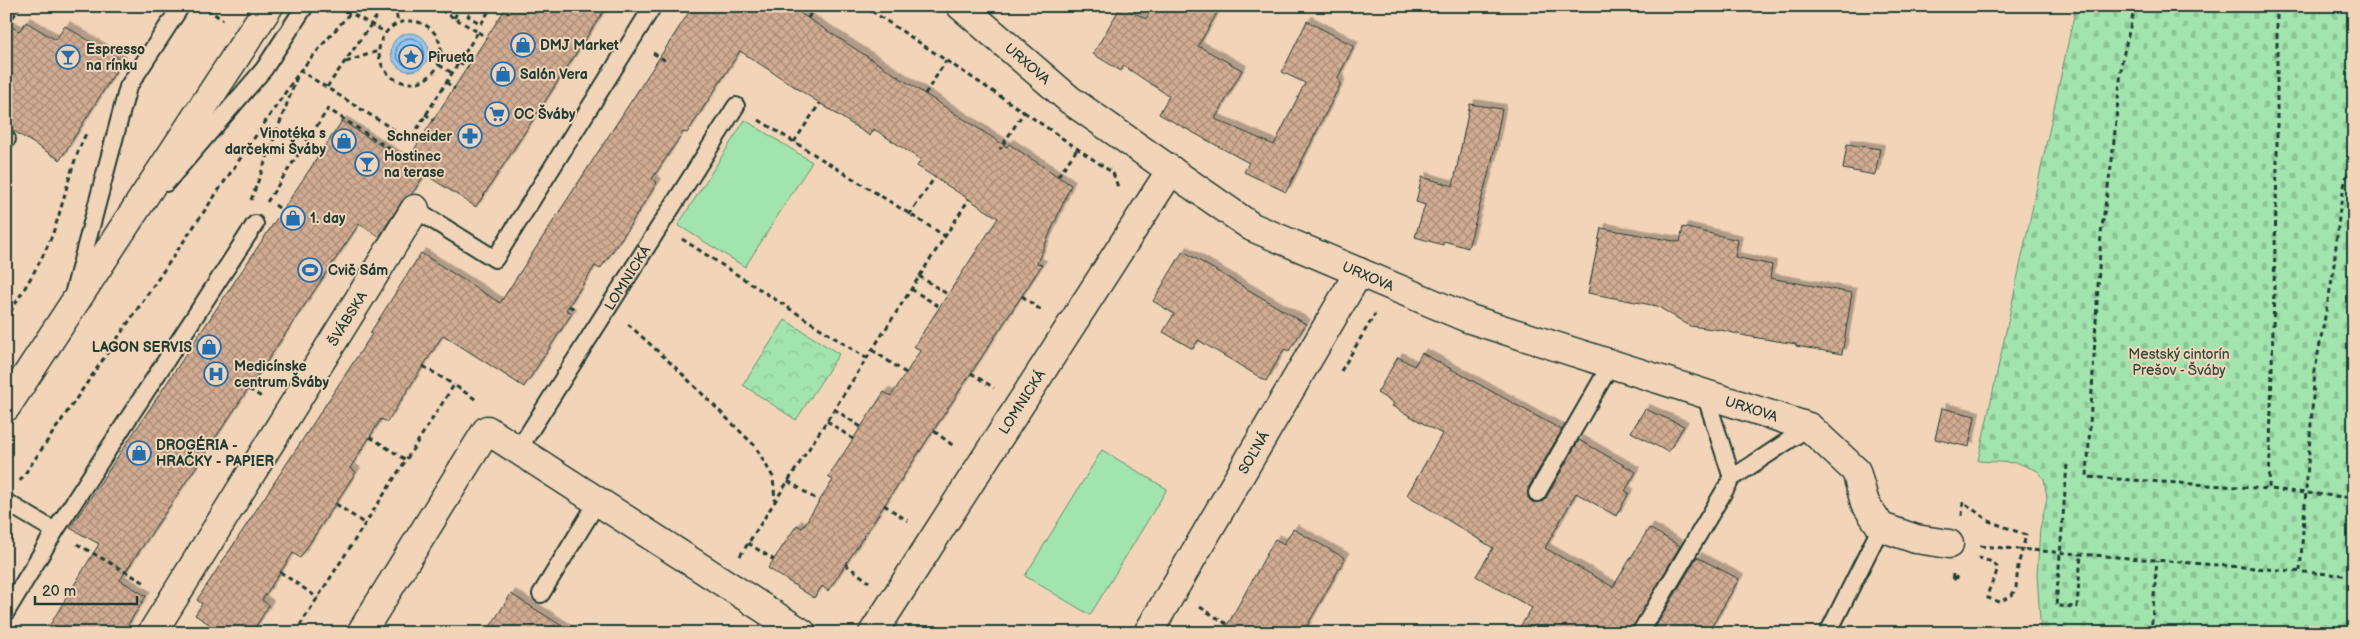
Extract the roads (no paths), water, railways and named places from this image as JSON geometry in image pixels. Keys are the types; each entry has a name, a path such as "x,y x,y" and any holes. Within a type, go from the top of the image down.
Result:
{"street":[{"path":"6,407 268,6"},
{"name":"URXOVA","path":"961,6 976,15 1070,100 1252,227 1470,319 1809,427 1856,470 1865,503 1881,527"},
{"name":"LOMNICKÁ","path":"873,633 1171,170"},
{"name":"ŠVÁBSKA","path":"152,633 415,209"},
{"name":"SOĽNÁ","path":"1148,633 1360,272"},
{"path":"361,633 487,430 802,633"},
{"path":"1881,527 1916,539 1955,544"}],"lane":[{"path":"68,312 128,87 181,6"},
{"path":"110,249 264,69 304,6"},
{"name":"ŠVÁBSKA","path":"415,209 495,259 653,6"},
{"name":"LOMNICKÁ","path":"518,450 736,106"},
{"path":"6,612 55,531 255,224"},
{"path":"1537,493 1611,364"},
{"path":"1705,394 1732,478"},
{"name":"URXOVA","path":"1640,633 1732,478 1809,427"},
{"path":"541,594 598,501"},
{"path":"6,502 55,531"},
{"path":"1828,633 1881,527"}],"water":[{"path":"410,33 424,38 429,52 424,66 410,71 396,66 391,52 396,38"}],"place":[{"name":"DMJ Market","path":"523,45"},
{"name":"Espresso na rínku","path":"68,57"},
{"name":"Pirueta","path":"411,57"},
{"name":"Salón Vera","path":"503,74"},
{"name":"OC Šváby","path":"497,114"},
{"name":"Schneider","path":"470,136"},
{"name":"Vinotéka s darčekmi Šváby","path":"344,141"},
{"name":"Hostinec na terase","path":"367,164"},
{"name":"1. day","path":"293,218"},
{"name":"Cvič Sám","path":"310,270"},
{"name":"LAGON SERVIS","path":"209,347"},
{"name":"Medicínske centrum Šváby","path":"216,374"},
{"name":"DROGÉRIA - HRAČKY - PAPIER","path":"139,453"}],"park label":[{"name":"Mestský cintorín Prešov - Šváby","path":"2179,362"}]}
